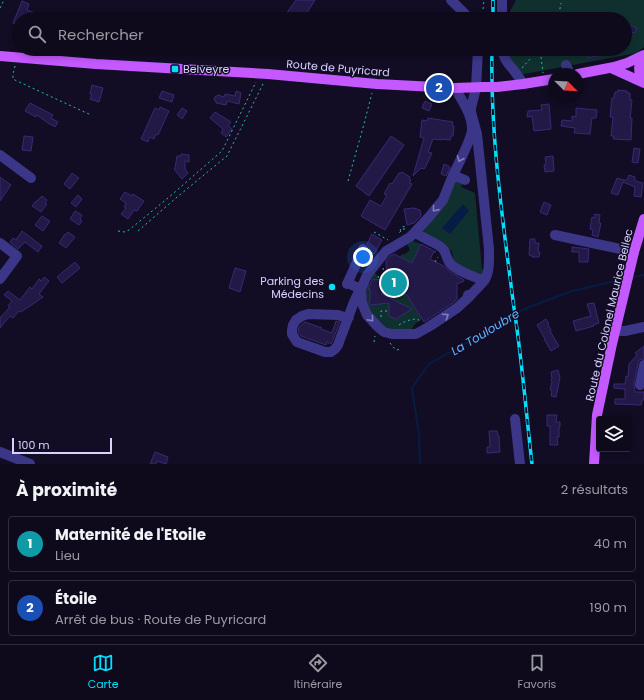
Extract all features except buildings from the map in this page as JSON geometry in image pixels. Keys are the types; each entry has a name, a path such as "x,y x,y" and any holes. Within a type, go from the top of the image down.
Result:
{"main road":[{"name":"Route de Puyricard","path":"0,56 96,64 264,74 373,84 455,88 497,87 520,80 548,79"},
{"path":"584,73 612,68 644,56"},
{"path":"643,80 639,69 640,62 644,56"},
{"path":"612,68 627,70 643,80"},
{"name":"Route du Colonel Maurice Bellec","path":"594,464 597,415 615,331 634,252 644,219"}],"street":[{"path":"451,0 463,12"},
{"path":"502,0 502,12"},
{"path":"353,286 367,315 378,327 384,332 400,335 416,334 437,322 457,308 465,298 484,281 488,273 489,264 479,149 477,134 471,112 471,108 480,88 478,56"},
{"path":"504,56 520,80"},
{"path":"353,286 367,275 386,251 415,232 442,200 471,135 472,128 466,107 455,88"},
{"path":"0,155 31,178"},
{"path":"453,175 465,180"},
{"path":"415,232 442,247 453,267 484,281"},
{"path":"555,235 634,252"},
{"path":"0,243 21,259 0,279"},
{"path":"349,317 308,314 296,320 292,334 297,342 301,344 325,352 331,352 335,349 338,345 349,317 357,294 353,286 362,250"},
{"path":"416,334 415,328 422,323"},
{"path":"615,331 625,331 644,327"},
{"path":"640,385 644,365"},
{"path":"515,419 520,464"},
{"path":"0,452 30,464"}],"path":[{"path":"0,8 4,0"},
{"path":"483,12 484,0"},
{"path":"559,12 561,3"},
{"path":"18,57 13,79 91,115"},
{"path":"541,58 543,70"},
{"path":"520,80 522,68 530,59"},
{"path":"118,231 124,232 129,230 222,151 264,74"},
{"path":"138,231 227,156 264,74"},
{"path":"348,181 372,95 373,84"},
{"path":"374,232 389,241"},
{"path":"384,273 385,279"},
{"path":"381,317 381,311 389,311"},
{"path":"400,349 397,350 394,348 388,338 390,333 396,327 408,320 418,318 422,323"}],"green space":[{"path":"516,0 644,0 644,47 637,53 632,54 632,12 510,12"},
{"path":"507,56 621,56 557,68 548,68 548,70 519,75"},
{"path":"453,180 463,182 461,187 475,193 482,270 485,272 484,275 457,266 453,260 452,251 423,234 422,227"},
{"path":"412,241 421,244 412,263 400,257 410,250 407,244"},
{"path":"374,272 377,275 378,280 369,280 371,295 369,303 372,305 379,304 379,294 402,293 407,295 422,319 415,324 409,333 402,334 380,327 369,314 365,306 363,291 364,283 370,274"}],"water":[{"path":"463,204 469,211 450,234 442,228"}],"waterway":[{"name":"La Touloubre","path":"630,278 644,275"},
{"name":"La Touloubre","path":"420,464 419,435 412,388 429,364 524,309 572,291 624,279"}],"railway":[{"path":"493,0 493,12"},
{"path":"492,56 493,114 498,179 532,464"}],"place":[{"name":"Belveyre","path":"175,69"},
{"name":"Étoile","path":"439,88"},
{"name":"Maternité de l'Etoile","path":"394,283"},
{"name":"Parking des Médecins","path":"332,287"}]}
